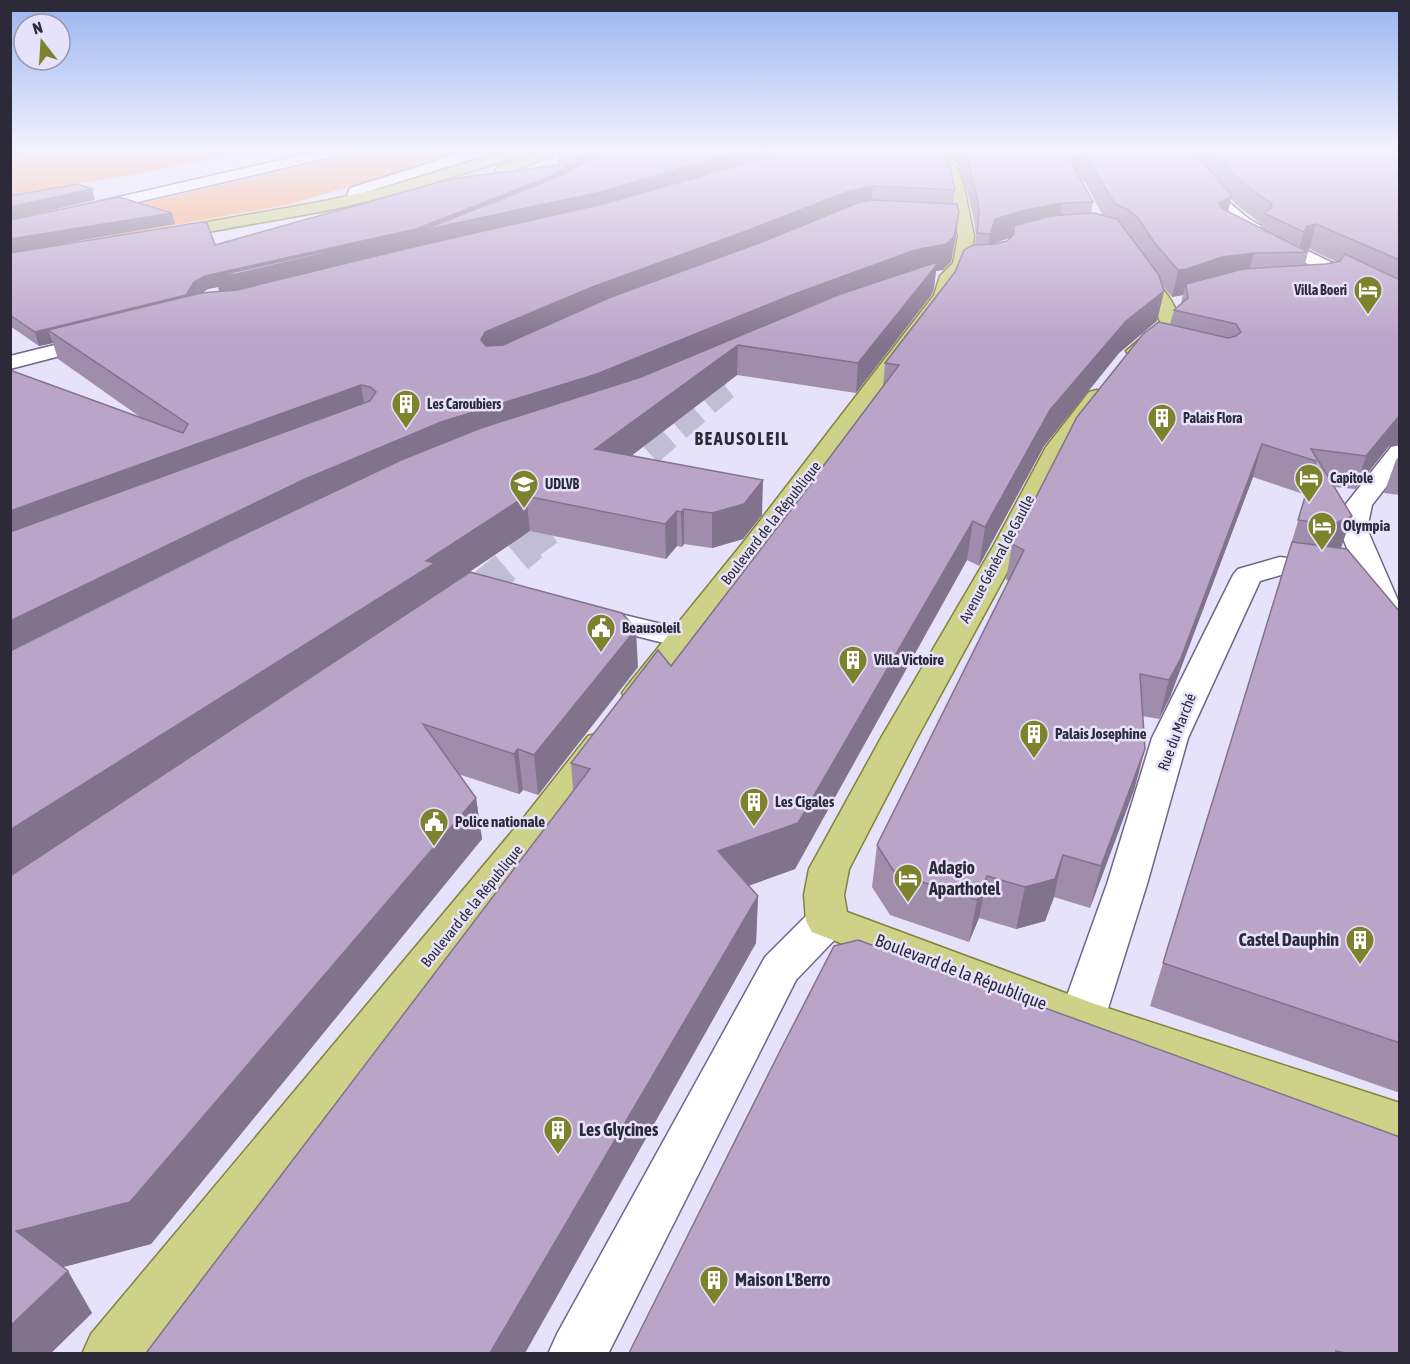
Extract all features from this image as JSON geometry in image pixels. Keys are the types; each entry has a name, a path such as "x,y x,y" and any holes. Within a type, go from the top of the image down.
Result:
{"main road":[{"path":"145,238 270,215"},
{"name":"Boulevard de la République","path":"111,1353 539,825 680,638 752,550 943,296 966,236 956,220 956,215"},
{"name":"Avenue Général de Gaulle","path":"827,921 824,895 829,869 1008,544 1058,447 1117,371 1158,344 1170,324 1175,304 1135,267 1127,251"},
{"name":"Boulevard de la République","path":"827,921 1082,1018 1400,1125"}],"street":[{"path":"10,227 63,215"},
{"path":"1234,215 1245,224 1278,243 1382,291 1400,303"},
{"path":"1245,224 1230,224 1223,228 1326,281"},
{"path":"10,363 120,335"},
{"path":"1400,452 1359,504 1353,529 1392,623 1400,634"},
{"name":"Rue du Marché","path":"1082,1018 1127,884 1170,738 1248,575 1280,566 1375,579"},
{"path":"559,608 680,638"},
{"path":"576,1353 780,969 827,921"}],"shaded area":[{"path":"94,215 233,215 114,236 63,235 41,227"}],"building":[{"path":"35,215 162,215 10,239 10,220"},
{"path":"323,215 452,215 416,229 205,276 194,282 186,295 35,332 10,315 10,253 202,222 207,223 215,245"},
{"path":"462,215 495,215 237,274 216,276 428,228"},
{"path":"556,215 788,215 595,286 485,332 481,340 486,346 503,345 611,297 762,242 829,215 958,215 954,237 946,244 915,250 789,296 597,374 441,422 303,480 10,621 10,532 370,401 376,392 370,387 361,385 10,511 10,370 183,433 188,424 48,330 201,293 237,290"},
{"path":"979,215 1009,215 995,219 990,234 977,233"},
{"path":"1100,215 1117,219 1159,275 1164,291 1126,321 1050,410 985,527 973,521 798,823 718,851 758,896 490,1353 146,1353 590,769 571,763 658,650 671,666 814,480 812,481 899,365 885,363 955,272 964,250 973,245 1007,241 1014,234 1014,226 1050,216"},
{"path":"1134,215 1234,215 1308,252 1254,253 1222,257 1178,270 1154,242"},
{"path":"1267,215 1400,215 1400,260 1316,224 1307,226 1304,232"},
{"path":"1345,254 1400,280 1400,415 1366,456 1311,449 1352,516 1331,525 1298,520 1316,461 1262,444 1181,658 1169,680 1140,674 1145,749 1101,866 1063,855 1055,879 1025,887 987,876 977,900 895,873 877,845 1024,550 1012,544 1077,417 1143,334 1159,322 1228,338 1241,332 1236,324 1174,310 1188,298 1186,284 1243,269 1326,264 1340,261"},
{"path":"937,262 858,363 738,345 595,449 763,480 744,504 712,513 684,509 681,512 677,511 665,524 526,496 426,561 435,563 10,830 10,651 232,540 401,460 481,428 641,377 838,295"},
{"path":"1292,542 1347,549 1400,612 1400,1043 1163,963"},
{"path":"470,572 622,613 636,629 534,755 518,749 514,754 423,724 476,798 130,1202 16,1231 68,1271 10,1326 10,876"},
{"path":"858,940 1400,1137 1400,1353 1336,1351 1336,1353 629,1353 834,946"}],"tunnel":[{"path":"711,369 734,380 731,382"},
{"path":"530,547 598,498 733,381"},
{"path":"481,588 532,545"}],"place":[{"name":"Villa Boeri","path":"1368,316"},
{"name":"Les Caroubiers","path":"406,430"},
{"name":"Palais Flora","path":"1162,444"},
{"name":"Capitole","path":"1309,504"},
{"name":"UDLVB","path":"524,510"},
{"name":"Olympia","path":"1322,552"},
{"name":"Beausoleil","path":"601,654"},
{"name":"Villa Victoire","path":"853,686"},
{"name":"Palais Josephine","path":"1034,760"},
{"name":"Les Cigales","path":"754,828"},
{"name":"Police nationale","path":"434,848"},
{"name":"Adagio Aparthotel","path":"908,904"},
{"name":"Castel Dauphin","path":"1360,966"},
{"name":"Les Glycines","path":"558,1156"},
{"name":"Maison L'Berro","path":"714,1306"}],"district":[{"name":"BEAUSOLEIL","path":"742,439"}]}
